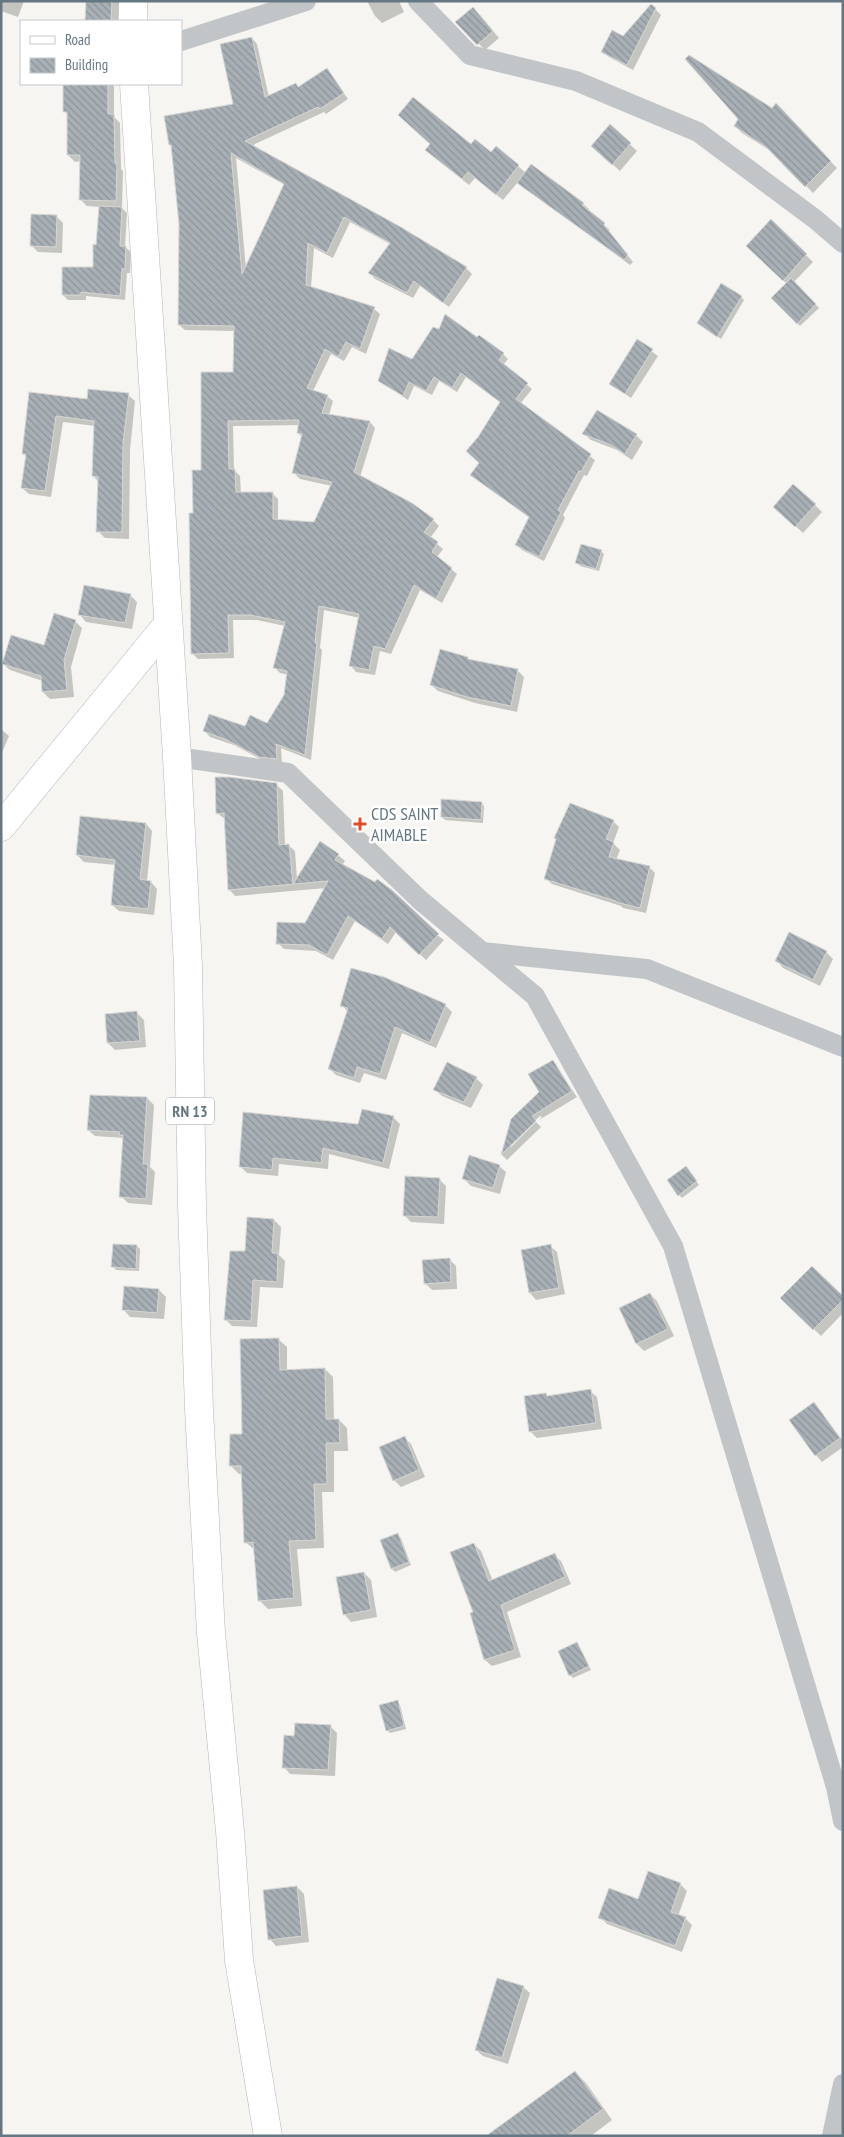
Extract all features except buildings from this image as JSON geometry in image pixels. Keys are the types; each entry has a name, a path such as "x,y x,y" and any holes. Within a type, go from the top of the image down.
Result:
{"main road":[{"path":"133,1 133,20"},
{"name":"RN 13","path":"134,85 177,757 188,966 192,1196 199,1409 211,1633 240,1960 268,2136"},
{"path":"1,827 168,624"}],"street":[{"path":"182,41 306,1"},
{"path":"418,1 470,55 576,80 698,132 815,219 843,243"},
{"path":"177,757 288,773 420,900 534,996 674,1246 833,1778 843,1821"},
{"path":"482,952 647,969 843,1047"},
{"path":"832,2136 843,2084"}],"place":[{"name":"CDS SAINT AIMABLE","path":"360,824"}]}
